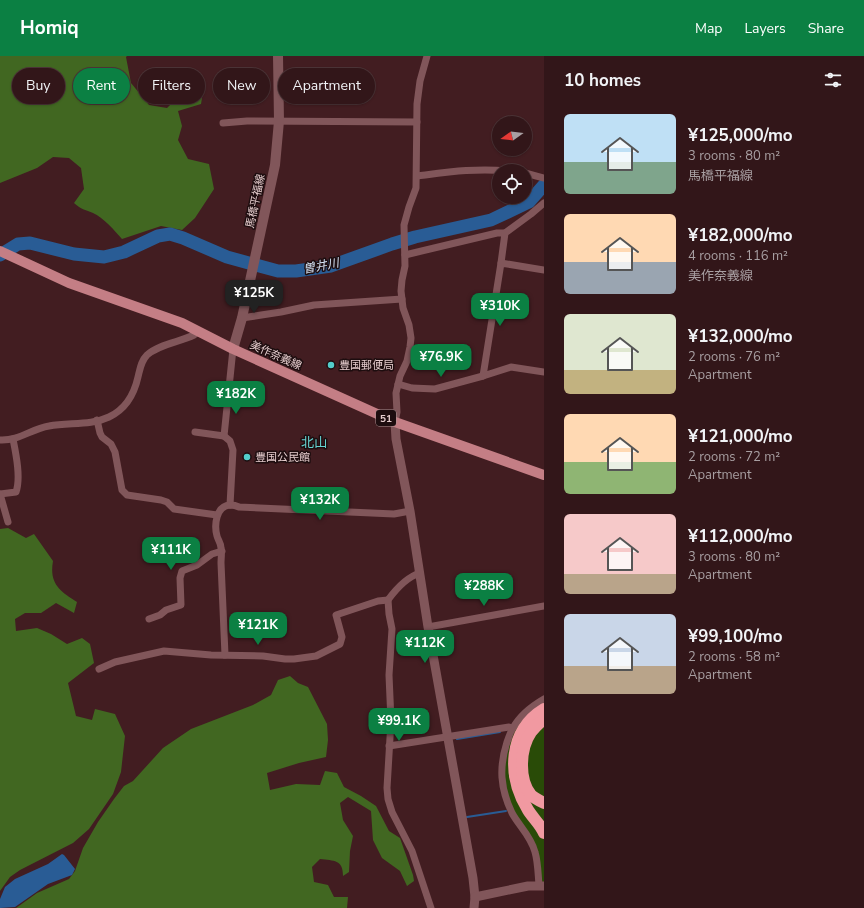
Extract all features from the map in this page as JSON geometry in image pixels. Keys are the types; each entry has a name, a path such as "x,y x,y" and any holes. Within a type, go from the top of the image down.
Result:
{"highway":[{"path":"544,708 522,732 514,753 515,774 519,790 528,810 540,825 544,833"},
{"path":"544,718 531,733 524,747 523,760 523,773 526,786 532,796 544,803"}],"main road":[{"name":"馬橋平福線","path":"233,349 242,318 275,165 279,121 278,56"},
{"name":"美作奈義線","path":"0,251 69,283 182,323 233,349 395,422 544,475"}],"street":[{"path":"428,56 420,81 417,104 416,188 405,217 405,266 402,280 402,299 411,338 407,361 400,376 396,393 397,412 395,422 396,439 410,511 428,627 473,878 474,908"},
{"path":"223,123 279,121 417,122"},
{"path":"417,176 469,169 492,170"},
{"path":"405,253 505,232 544,203"},
{"path":"483,376 505,232"},
{"path":"501,263 544,270"},
{"path":"242,318 314,305 402,299"},
{"path":"0,440 13,439 46,426 57,424 78,424 108,418 120,411 131,400 136,388 143,360 148,354 157,348 194,335 198,331"},
{"path":"224,436 233,349"},
{"path":"398,384 412,388 435,389 511,367 544,372"},
{"path":"97,420 100,434 111,444 115,452 122,490 127,495 161,500 167,502 174,509 217,515"},
{"path":"195,432 224,436 230,441 233,450 230,505"},
{"path":"8,522 2,506 0,494 16,492 18,487 13,439"},
{"path":"225,655 221,563 222,551 217,536 216,526 217,515 222,508 230,505 270,509 394,514 410,511"},
{"path":"149,619 160,615 166,610 181,606 180,578 182,571 197,565 212,554 222,551"},
{"path":"99,669 115,662 164,651 263,656 286,659 309,658 316,656 340,644 342,637 336,615 378,601 388,600 402,584 414,575 420,573"},
{"path":"388,600 392,629 389,675 391,709 387,788 392,812 412,851 431,908"},
{"path":"428,627 544,606"},
{"path":"474,897 528,886 541,886 535,852 529,836 513,814 506,796 501,770 503,755 512,728 525,713 544,699"},
{"path":"389,746 509,727 512,728"}],"green space":[{"path":"0,56 127,56 128,68 73,68 73,104 130,104 130,78 131,83 138,92 138,104 148,104 167,108 171,104 201,104 178,111 182,126 178,140 188,159 209,164 214,189 195,218 182,230 161,226 122,239 109,224 101,218 74,203 84,189 81,168 69,158 53,157 37,168 0,183"},
{"path":"8,528 26,538 34,534 53,561 53,576 57,586 77,602 74,613 56,603 41,613 25,613 15,619 16,631 37,628 51,634 67,644 82,638 90,644 94,663 68,683 76,716 92,720 95,709 115,714 125,736 121,772 113,794 89,829 73,843 20,870 10,877 0,891 0,529"},
{"path":"290,676 298,683 308,687 327,724 328,740 326,757 299,763 267,773 270,790 296,784 320,785 325,771 337,773 344,787 376,806 389,831 400,838 414,881 407,886 400,871 382,858 373,840 371,811 348,797 340,803 343,820 353,836 350,851 349,872 343,876 341,866 337,862 330,860 320,859 312,867 314,882 328,885 334,897 348,897 347,908 16,908 37,893 69,879 75,871 83,848 98,822 114,799 124,786 133,781 163,748 191,729 253,705 271,695 278,680"},
{"path":"544,701 544,704 511,752 544,840 544,883 541,880 539,859 512,808 503,779 506,751 517,726 537,705"},
{"path":"544,721 544,800 537,796 525,773 527,747"},
{"path":"526,796 544,808 544,826"}],"water":[{"path":"62,854 75,869 72,875 48,884 15,907 0,908 0,899 5,887 15,879 48,864"}],"waterway":[{"name":"曽井川","path":"0,255 18,244 30,243 74,254 104,257 124,252 158,236 170,234 227,257 278,271 296,271 331,266 415,237 491,220 529,202 544,185"},
{"path":"457,739 500,732"},
{"path":"467,817 506,811"}],"place":[{"name":"豊国郵便局","path":"331,365"},
{"name":"豊国公民館","path":"247,457"}],"district":[{"name":"北山","path":"314,442"}]}
